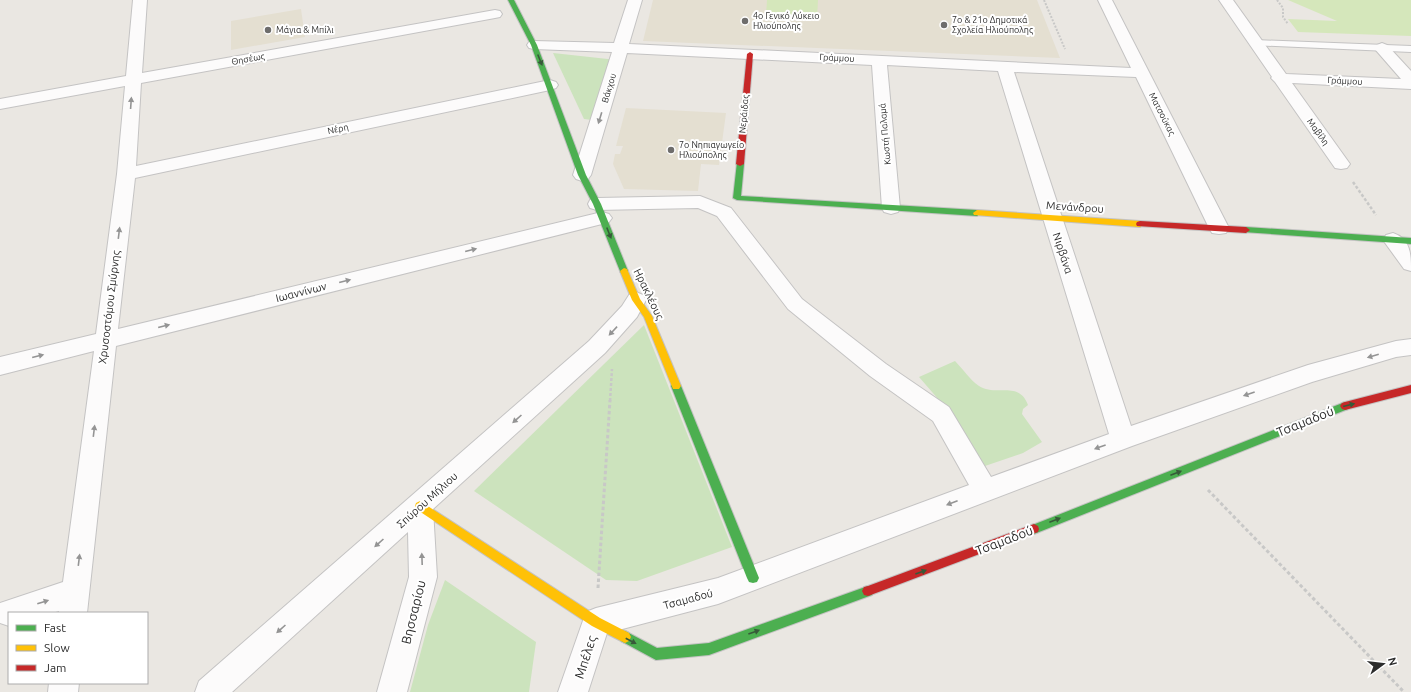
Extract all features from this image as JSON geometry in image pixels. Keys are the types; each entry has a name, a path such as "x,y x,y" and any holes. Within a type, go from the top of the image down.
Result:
{"street":[{"name":"Χρυσοστόμου Σμύρνης","path":"74,602 126,174 140,0"},
{"name":"Βάκχου","path":"582,175 635,0"},
{"name":"Ματσούκας","path":"1105,0 1219,228"},
{"name":"Μαβίλη","path":"1226,0 1279,78 1341,164"},
{"name":"Ηρακλέους","path":"516,3 550,85 582,175 600,211 636,300 648,316 753,578"},
{"name":"Θησέως","path":"0,104 495,14"},
{"name":"Γράμμου","path":"534,45 1141,73"},
{"path":"1382,48 1411,80"},
{"name":"Νεράιδας","path":"735,203 750,54"},
{"name":"Κωστή Παλαμά","path":"879,60 891,208"},
{"name":"Νιρβάνα","path":"1004,66 1123,439"},
{"name":"Γράμμου","path":"1279,78 1411,84"},
{"name":"Νέρη","path":"126,174 550,85"},
{"name":"Ιωαννίνων","path":"0,366 600,211 700,202 735,203"},
{"path":"735,203 795,304 878,370 941,414 985,490"},
{"name":"Μενάνδρου","path":"735,203 891,208 1402,240"},
{"path":"1402,240 1411,264"},
{"name":"Σπύρου Μήλιου","path":"210,692 597,347 630,311 636,300"},
{"name":"Τσαμαδού","path":"596,622 718,591 1123,439 1308,374 1396,349 1411,347"},
{"name":"Τσαμαδού","path":"420,506 596,622 656,654 709,649 940,565 1187,469 1336,408 1411,389"},
{"name":"Βησσαρίου","path":"392,692 422,577 420,506"},
{"path":"15,612 74,602"},
{"name":"Μπέλες","path":"573,692 596,622"}],"lane":[{"path":"1255,43 1411,49"}],"path":[{"path":"1044,0 1074,70"},
{"path":"1277,0 1283,8 1283,17 1291,28"},
{"path":"1341,164 1402,240"},
{"path":"596,622 613,368 619,324"},
{"path":"1187,469 1404,692"}],"shaded area":[{"path":"653,0 1037,0 1060,58 643,41"},
{"name":"Μάγια & Μπίλι","path":"301,9 305,37 231,50 231,21"},
{"name":"7ο Νηπιαγωγείο Ηλιούπολης","path":"626,108 726,113 719,165 701,164 698,191 624,189 613,164 615,154 620,154 623,146 616,146"}],"green space":[{"path":"767,0 818,0 817,18 766,15"},
{"path":"1288,0 1411,0 1411,36 1298,32 1288,19 1337,21"},
{"path":"553,53 617,60 592,120 584,119"},
{"path":"644,325 732,547 637,581 606,580 474,491"},
{"path":"955,361 979,386 986,389 1013,391 1024,397 1028,405 1023,409 1022,414 1042,442 1023,453 985,466 946,408 919,377"},
{"path":"445,580 536,642 529,692 410,692 428,625"}],"traffic: fast":[{"path":"511,0 534,45 582,175 597,204 624,271"},
{"path":"740,164 737,198 977,213"},
{"path":"1246,230 1411,241"},
{"path":"676,386 753,578"},
{"path":"1034,529 1345,406"},
{"path":"625,637 656,654 709,649 868,591"}],"traffic: slow":[{"path":"977,213 1140,224"},
{"path":"624,271 636,300 648,316 676,386"},
{"path":"420,506 596,622 625,637"}],"traffic: jam":[{"path":"740,164 750,54"},
{"path":"1140,224 1246,230"},
{"path":"1345,406 1411,389"},
{"path":"868,591 1034,529"}],"place":[{"name":"4ο Γενικό Λύκειο Ηλιούπολης","path":"745,21"},
{"name":"7ο & 21ο Δημοτικά Σχολεία Ηλιούπολης","path":"944,25"},
{"name":"Μάγια & Μπίλι","path":"268,30"},
{"name":"7ο Νηπιαγωγείο Ηλιούπολης","path":"671,150"}]}
